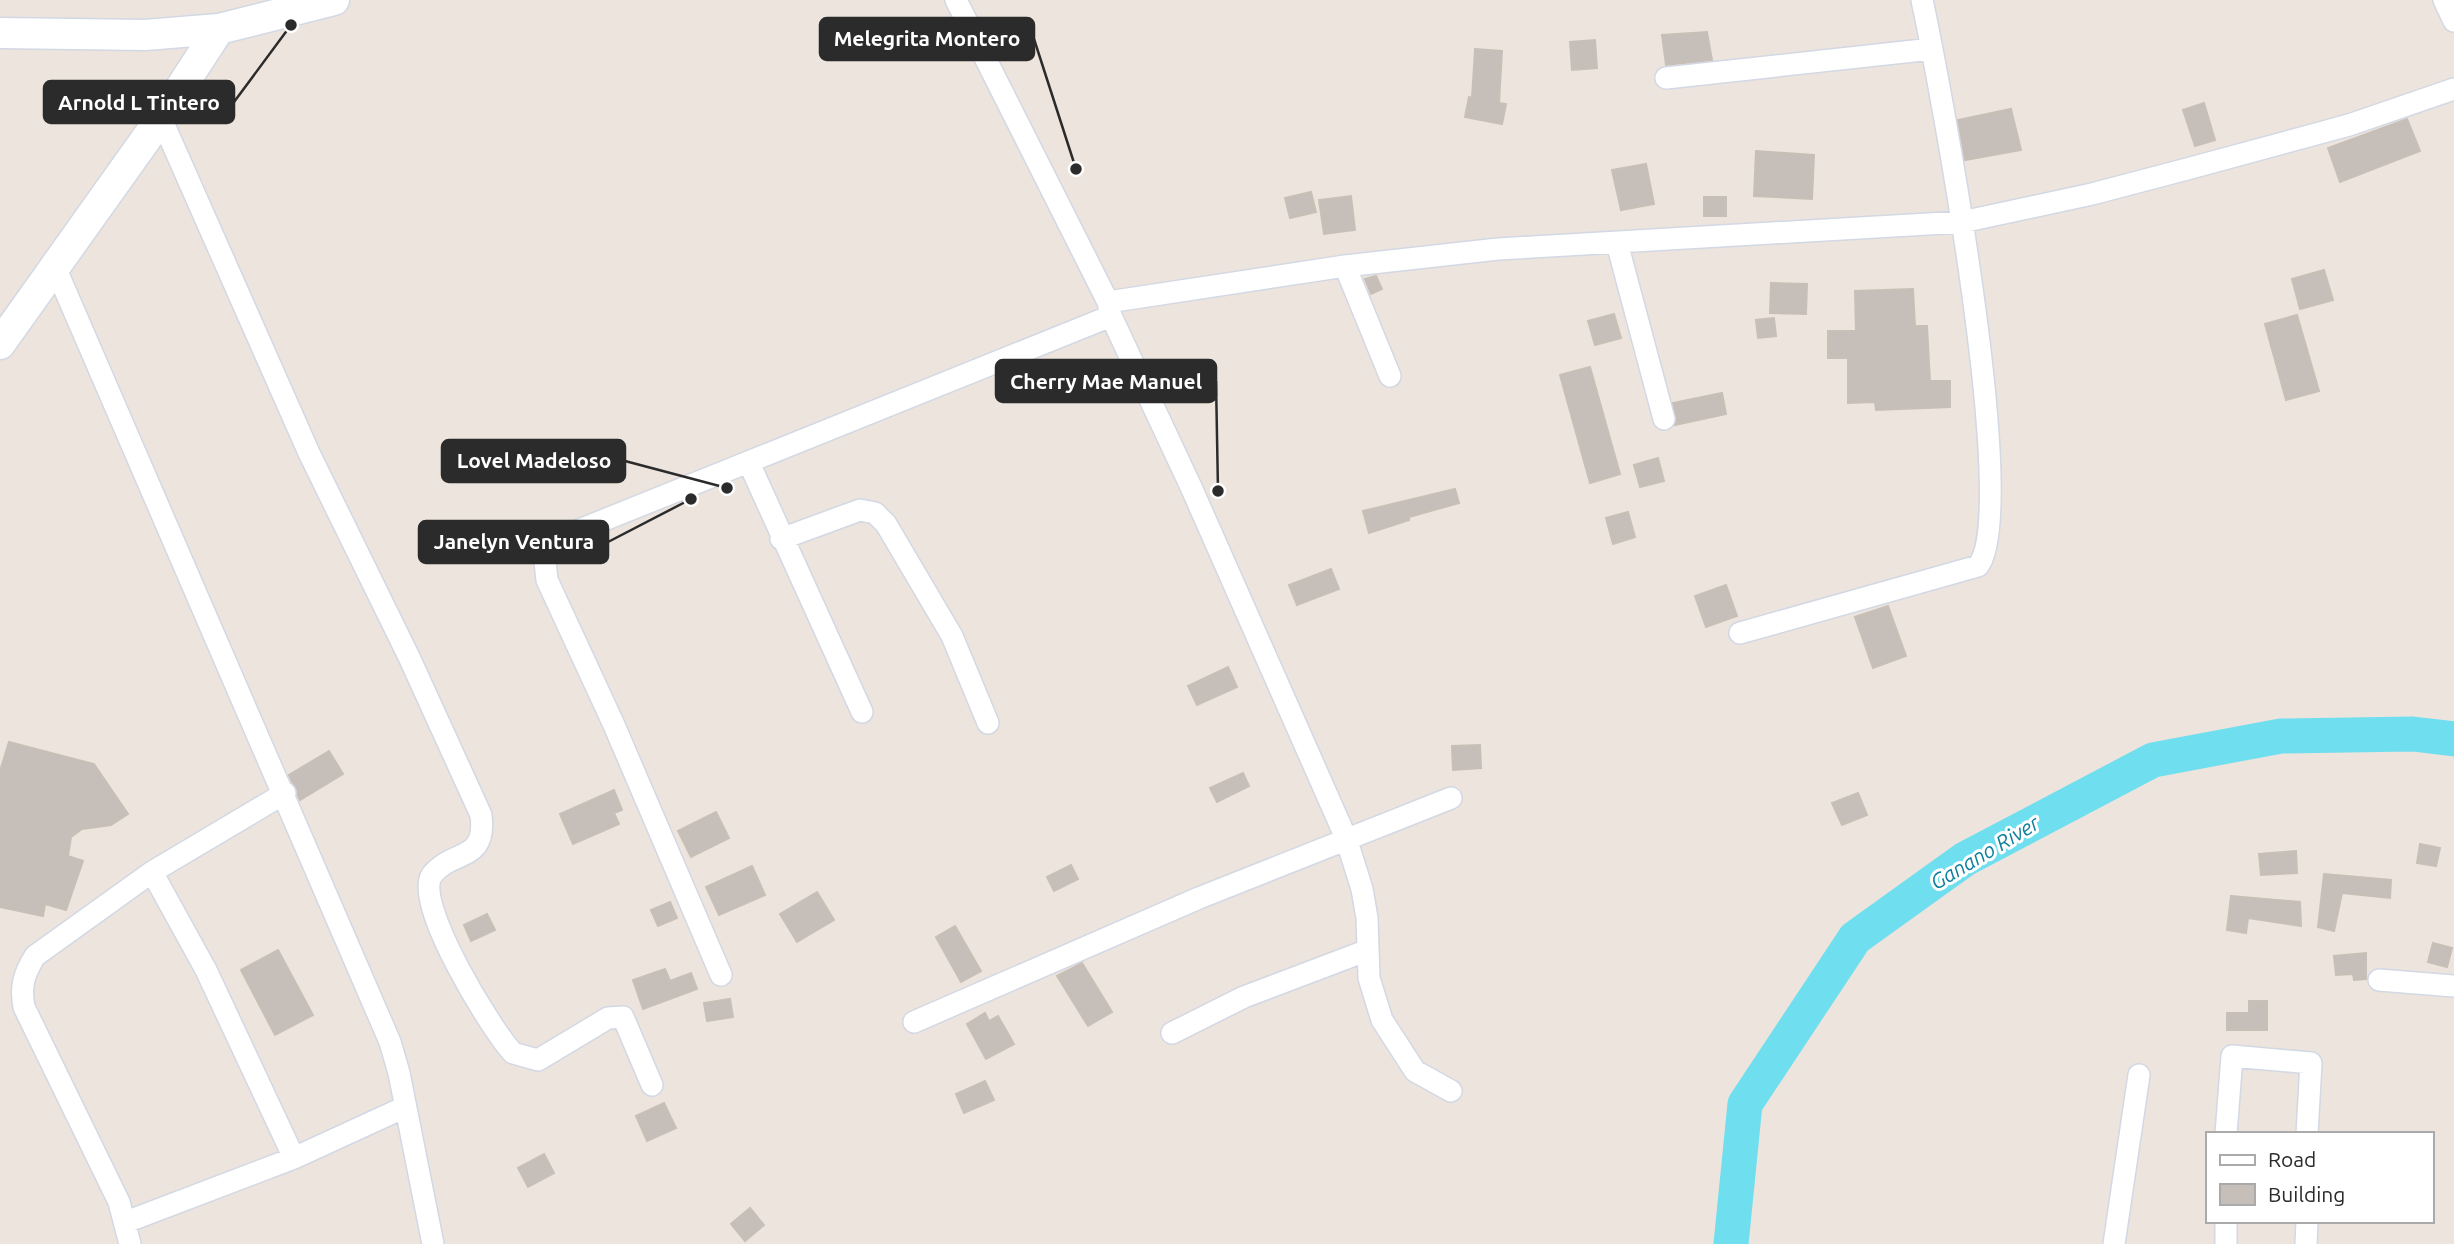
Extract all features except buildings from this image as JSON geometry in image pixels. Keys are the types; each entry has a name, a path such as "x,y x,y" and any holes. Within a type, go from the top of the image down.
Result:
{"main road":[{"path":"0,33 145,35 219,29 334,0"},
{"path":"0,344 161,118 219,29"}],"street":[{"path":"956,0 1110,309 1346,838 1362,889 1369,978 1382,1020 1415,1071 1451,1091"},
{"path":"1740,633 1978,566 1986,557 1990,525 1983,370 1962,222 1922,0"},
{"path":"2444,0 2454,21"},
{"path":"1666,78 1932,49"},
{"path":"721,975 614,725 547,580 543,562 549,546 562,537 748,463 1110,309 1345,266 1498,248 1962,222 2092,194 2188,169 2349,125 2454,89"},
{"path":"161,118 309,453 410,657 481,815 480,840 474,849 432,874 429,882 429,900 450,953 513,1053 538,1060 608,1018 622,1017 652,1085"},
{"path":"1617,243 1664,419"},
{"path":"1345,266 1390,376"},
{"path":"55,267 186,576 285,793 390,1042 433,1244"},
{"path":"748,463 862,712"},
{"path":"781,539 860,510 875,513 886,524 952,636 988,723"},
{"path":"130,1244 120,1202 24,1007 21,991 24,975 35,956 152,873 285,793"},
{"path":"914,1022 1346,838 1451,798"},
{"path":"152,873 206,970 294,1158"},
{"path":"1172,1033 1244,997 1368,950"},
{"path":"2379,980 2454,986"},
{"path":"2227,1132 2232,1056 2311,1063 2307,1132"},
{"path":"2114,1244 2139,1075"},
{"path":"126,1222 294,1158 405,1107"},
{"path":"2226,1223 2226,1244"},
{"path":"2306,1244 2307,1223"}],"waterway":[{"name":"Ganano River","path":"1731,1244 1745,1104 1855,938 1965,859 2153,760 2281,736 2413,734 2454,739"}],"place":[{"name":"Arnold L Tintero","path":"291,25"},
{"name":"Melegrita Montero","path":"1076,169"},
{"name":"Lovel Madeloso","path":"727,488"},
{"name":"Cherry Mae Manuel","path":"1218,491"},
{"name":"Janelyn Ventura","path":"691,499"}]}
